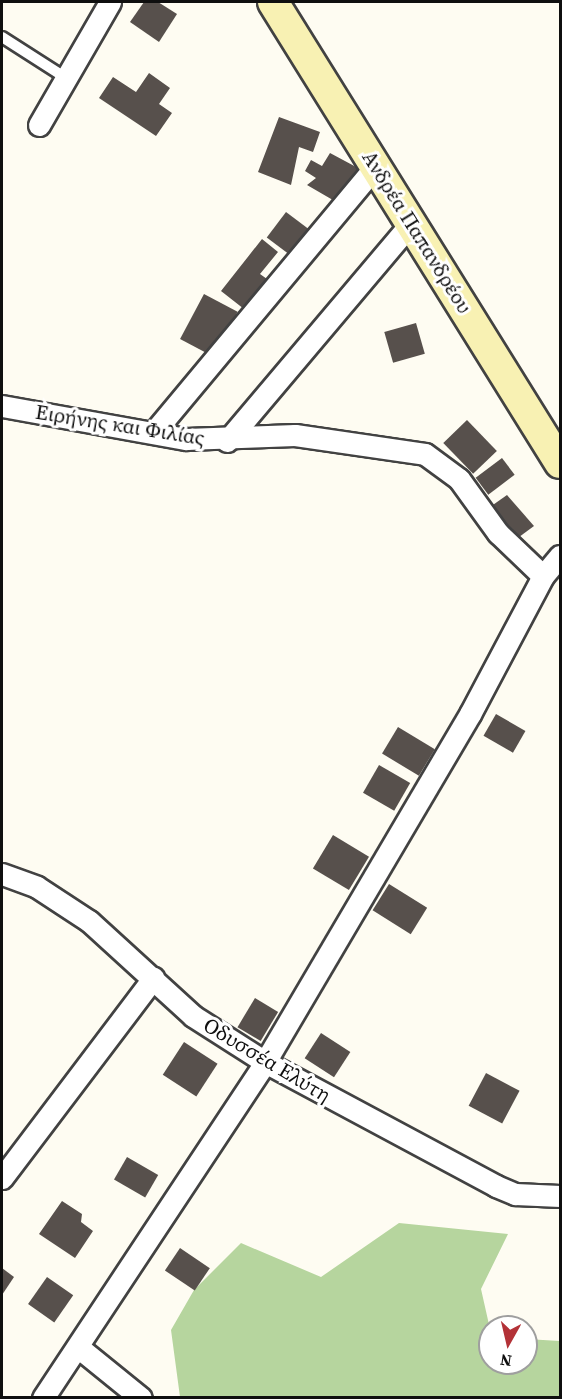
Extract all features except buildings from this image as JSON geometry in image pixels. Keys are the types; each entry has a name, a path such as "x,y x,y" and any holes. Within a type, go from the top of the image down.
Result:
{"main road":[{"name":"Ανδρέα Παπανδρέου","path":"273,2 561,463"}],"street":[{"path":"39,125 110,2"},
{"path":"154,432 376,166"},
{"path":"227,441 411,223"},
{"name":"Ειρήνης και Φιλίας","path":"2,406 154,432 227,441 295,435 425,454 459,478 498,532 543,576"},
{"path":"43,1398 265,1062 470,714 543,576 561,556"},
{"name":"Οδυσσέα Ελύτη","path":"2,874 37,887 89,921 193,1016 265,1062 496,1186 515,1194 561,1196"},
{"path":"2,1178 153,978"},
{"path":"78,1347 141,1398"}],"lane":[{"path":"2,37 66,78"}],"green space":[{"path":"399,1223 508,1234 481,1289 487,1315 478,1315 478,1375 538,1375 538,1340 560,1341 560,1397 180,1397 171,1330 194,1290 241,1243 321,1277"}]}
